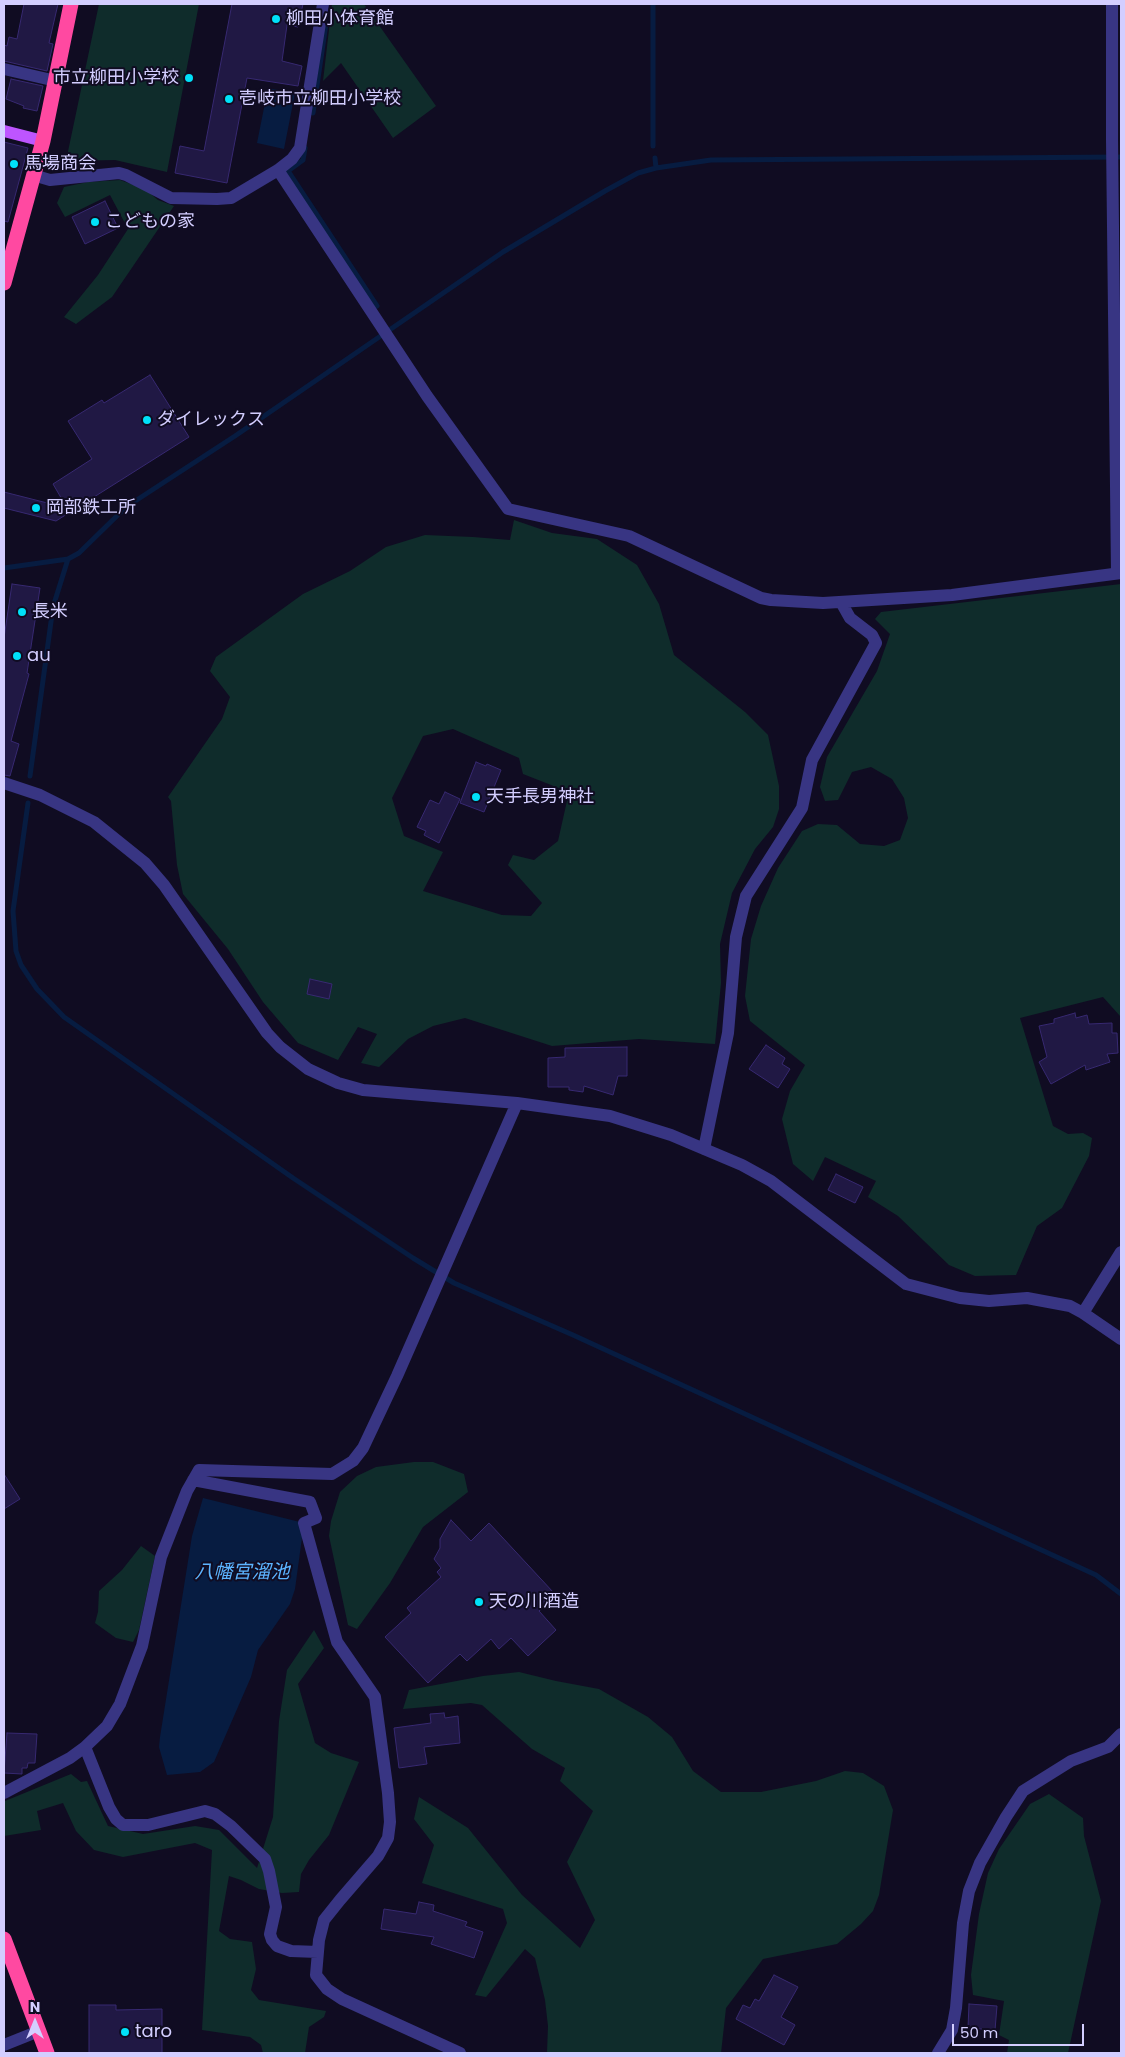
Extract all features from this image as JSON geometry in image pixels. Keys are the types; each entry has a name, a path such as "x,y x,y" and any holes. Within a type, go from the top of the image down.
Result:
{"highway":[{"path":"4,283 43,141 71,4"},
{"path":"4,1939 47,2053"}],"main road":[{"path":"4,131 43,141"}],"street":[{"path":"33,175 50,180 119,173 126,174 171,198 231,198 278,170 292,159 300,148 323,4"},
{"path":"278,170 427,396 508,509 629,536 761,598 771,600 841,602 952,595 1119,573 1112,165 1112,4"},
{"path":"4,69 56,82"},
{"path":"704,1149 728,1033 736,937 746,896 802,808 812,760 876,643 872,635 850,618 841,602"},
{"path":"4,783 40,795 94,822 144,863 164,885 268,1033 280,1047 308,1069 338,1083 362,1090 518,1103 610,1116 671,1135 771,1181 906,1284 960,1298 989,1301 1027,1298 1047,1300 1070,1306 1121,1339"},
{"path":"4,1793 70,1758 107,1726 130,1682 142,1646 161,1557 171,1529 199,1470 332,1474 352,1461 363,1448 397,1376 437,1282 518,1103"},
{"path":"1083,1313 1121,1252"},
{"path":"193,1480 310,1502 316,1518 304,1523 337,1642 375,1697 388,1793 390,1822 388,1838 378,1856 324,1920 318,1940 316,1975 327,1989 342,1998 460,2053"},
{"path":"938,2053 952,2030 956,2008 963,1923 969,1891 980,1863 1006,1817 1023,1791 1071,1761 1108,1747 1121,1734"},
{"path":"85,1747 109,1807 116,1820 123,1825 148,1825 205,1811 215,1814 230,1826 264,1859 269,1871 276,1907 270,1934 272,1940 277,1946 291,1950 318,1952"},
{"path":"4,2045 39,2031"}],"green space":[{"path":"99,4 199,4 167,172 115,160 66,161"},
{"path":"332,4 364,4 436,106 393,138 341,63 323,81"},
{"path":"120,180 145,189 158,200 174,206 112,297 76,324 64,317 98,275 128,229 110,195 65,217 57,203 64,187 88,182"},
{"path":"514,520 552,533 597,539 637,565 659,604 674,655 745,712 768,735 779,786 779,809 773,827 755,849 732,893 720,944 721,983 715,1044 639,1039 552,1046 465,1018 433,1026 408,1039 379,1067 361,1063 377,1034 358,1027 338,1060 298,1043 263,1002 228,949 183,894 177,865 171,801 168,797 222,719 230,697 210,671 216,657 303,594 350,571 386,547 425,535 510,540","holes":["453,729 519,758 523,774 569,792 558,841 534,860 513,855 508,865 542,903 531,916 502,915 423,891 443,852 404,836 392,798 423,736"]},
{"path":"1121,584 1121,1021 1120,1016 1103,997 1020,1018 1053,1126 1068,1134 1083,1133 1092,1138 1089,1156 1062,1208 1037,1226 1016,1275 975,1276 949,1265 898,1216 868,1197 876,1181 825,1157 813,1181 793,1164 782,1119 790,1091 805,1065 750,1021 745,996 751,939 761,906 778,868 802,831 818,824 837,825 860,844 884,846 900,840 908,818 904,798 892,779 871,767 852,772 838,800 825,801 820,787 827,757 877,671 890,634 875,619 881,612"},
{"path":"414,1462 433,1462 464,1474 468,1492 423,1527 390,1583 357,1629 348,1625 329,1536 331,1521 340,1492 357,1476 376,1467"},
{"path":"141,1546 155,1556 139,1630 133,1642 116,1638 95,1623 98,1612 99,1591 122,1570"},
{"path":"314,1630 324,1648 298,1684 315,1743 331,1753 359,1762 329,1835 309,1860 301,1874 299,1892 282,1893 259,1889 229,1876 219,1931 230,1939 252,1942 256,1969 251,1990 259,2000 326,2011 324,2017 309,2027 305,2053 263,2053 261,2045 250,2037 202,2030 212,1850 195,1843 123,1857 94,1850 76,1831 63,1803 37,1811 41,1830 4,1836 5,1801 71,1774 81,1782 87,1781 108,1826 143,1834 195,1826 219,1830 257,1868 273,1817 279,1721 287,1670"},
{"path":"519,1672 599,1689 648,1717 672,1737 693,1771 721,1792 761,1792 816,1781 845,1771 863,1773 884,1786 893,1810 879,1895 873,1911 837,1944 763,1959 726,2008 721,2053 547,2053 548,2026 545,2000 535,1958 525,1949 486,1997 475,1995 507,1923 503,1909 422,1883 434,1845 414,1819 419,1797 468,1828 522,1895 580,1948 595,1920 567,1862 593,1811 560,1781 565,1768 532,1749 482,1705 471,1703 403,1709 409,1690 483,1676"},
{"path":"1049,1794 1083,1818 1084,1836 1101,1901 1068,2053 1007,2053 1009,2040 999,2035 1004,2001 973,1995 971,1975 979,1914 988,1873 999,1849 1030,1804"}],"water":[{"path":"268,88 295,93 284,149 257,143"},
{"name":"八幡宮溜池","path":"203,1498 304,1523 295,1589 290,1604 258,1650 251,1677 214,1762 200,1772 167,1775 159,1747 160,1737 192,1536"}],"building":[{"path":"24,4 58,4 49,43 53,44 47,71 4,61 4,45 7,46 9,37 17,39"},
{"name":"壱岐市立柳田小学校","path":"232,4 303,4 298,27 287,25 282,61 302,66 298,86 247,78 227,183 175,173 180,146 204,151"},
{"path":"11,79 43,86 37,111 23,108 24,106 6,99"},
{"name":"馬場商会","path":"4,142 28,148 8,222 4,221"},
{"name":"こどもの家","path":"105,201 118,228 85,244 72,217"},
{"path":"150,375 189,437 56,521 4,508 4,492 67,508 53,484 92,459 68,421 102,400 104,403"},
{"path":"12,584 40,588 27,673 29,674 11,741 19,744 10,776 4,775 4,638"},
{"path":"476,762 501,770 484,812 460,803"},
{"path":"445,792 460,799 439,843 424,835 426,831 417,827 430,800 439,804"},
{"path":"310,979 332,984 329,999 307,994"},
{"path":"1075,1013 1076,1018 1087,1015 1089,1024 1112,1023 1112,1033 1117,1033 1118,1053 1107,1054 1110,1062 1086,1070 1085,1065 1051,1084 1039,1062 1047,1057 1039,1026 1054,1023 1054,1019"},
{"path":"766,1045 785,1058 782,1064 790,1069 778,1088 749,1069"},
{"path":"627,1047 627,1076 618,1076 613,1095 584,1086 583,1092 569,1090 569,1087 548,1087 548,1058 565,1057 565,1048"},
{"path":"836,1174 863,1187 855,1203 828,1190"},
{"path":"4,1474 20,1499 4,1509"},
{"name":"天の川酒造","path":"451,1520 471,1541 489,1523 553,1592 544,1601 547,1604 539,1611 556,1630 528,1656 511,1638 499,1649 491,1639 467,1661 460,1654 428,1683 385,1637 411,1613 407,1608 441,1577 437,1572 441,1568 434,1559 440,1548 440,1539"},
{"path":"444,1713 445,1718 458,1716 460,1743 424,1747 427,1764 399,1768 394,1728 431,1723 430,1714"},
{"path":"7,1733 37,1734 35,1763 28,1763 27,1768 22,1768 22,1774 4,1773"},
{"path":"419,1902 434,1905 433,1911 467,1922 465,1926 483,1932 474,1958 431,1944 434,1937 381,1929 384,1909 416,1914"},
{"path":"774,1975 798,1987 781,2017 795,2025 784,2045 736,2019 743,2005 750,2008 755,1999 759,2001"},
{"path":"969,2004 997,2006 995,2030 968,2028"},
{"name":"taro","path":"89,2005 116,2005 116,2010 162,2009 162,2053 89,2053"}],"waterway":[{"path":"653,4 653,146"},
{"path":"313,113 326,24"},
{"path":"305,148 303,160 288,171 377,306"},
{"path":"4,568 68,559 79,553 126,507 235,436 503,252 638,173 656,168 711,160 1121,157"},
{"path":"655,158 656,168"},
{"path":"30,776 53,607 68,559"},
{"path":"28,803 13,911 16,951 21,965 37,989 64,1017 293,1178 454,1283 573,1335 1096,1575 1121,1594"}],"place":[{"name":"柳田小体育館","path":"276,19"},
{"name":"市立柳田小学校","path":"189,78"},
{"name":"壱岐市立柳田小学校","path":"229,99"},
{"name":"馬場商会","path":"14,164"},
{"name":"こどもの家","path":"95,222"},
{"name":"ダイレックス","path":"147,420"},
{"name":"岡部鉄工所","path":"36,508"},
{"name":"長米","path":"22,612"},
{"name":"au","path":"17,656"},
{"name":"天手長男神社","path":"476,797"},
{"name":"天の川酒造","path":"479,1602"},
{"name":"taro","path":"125,2032"}]}
